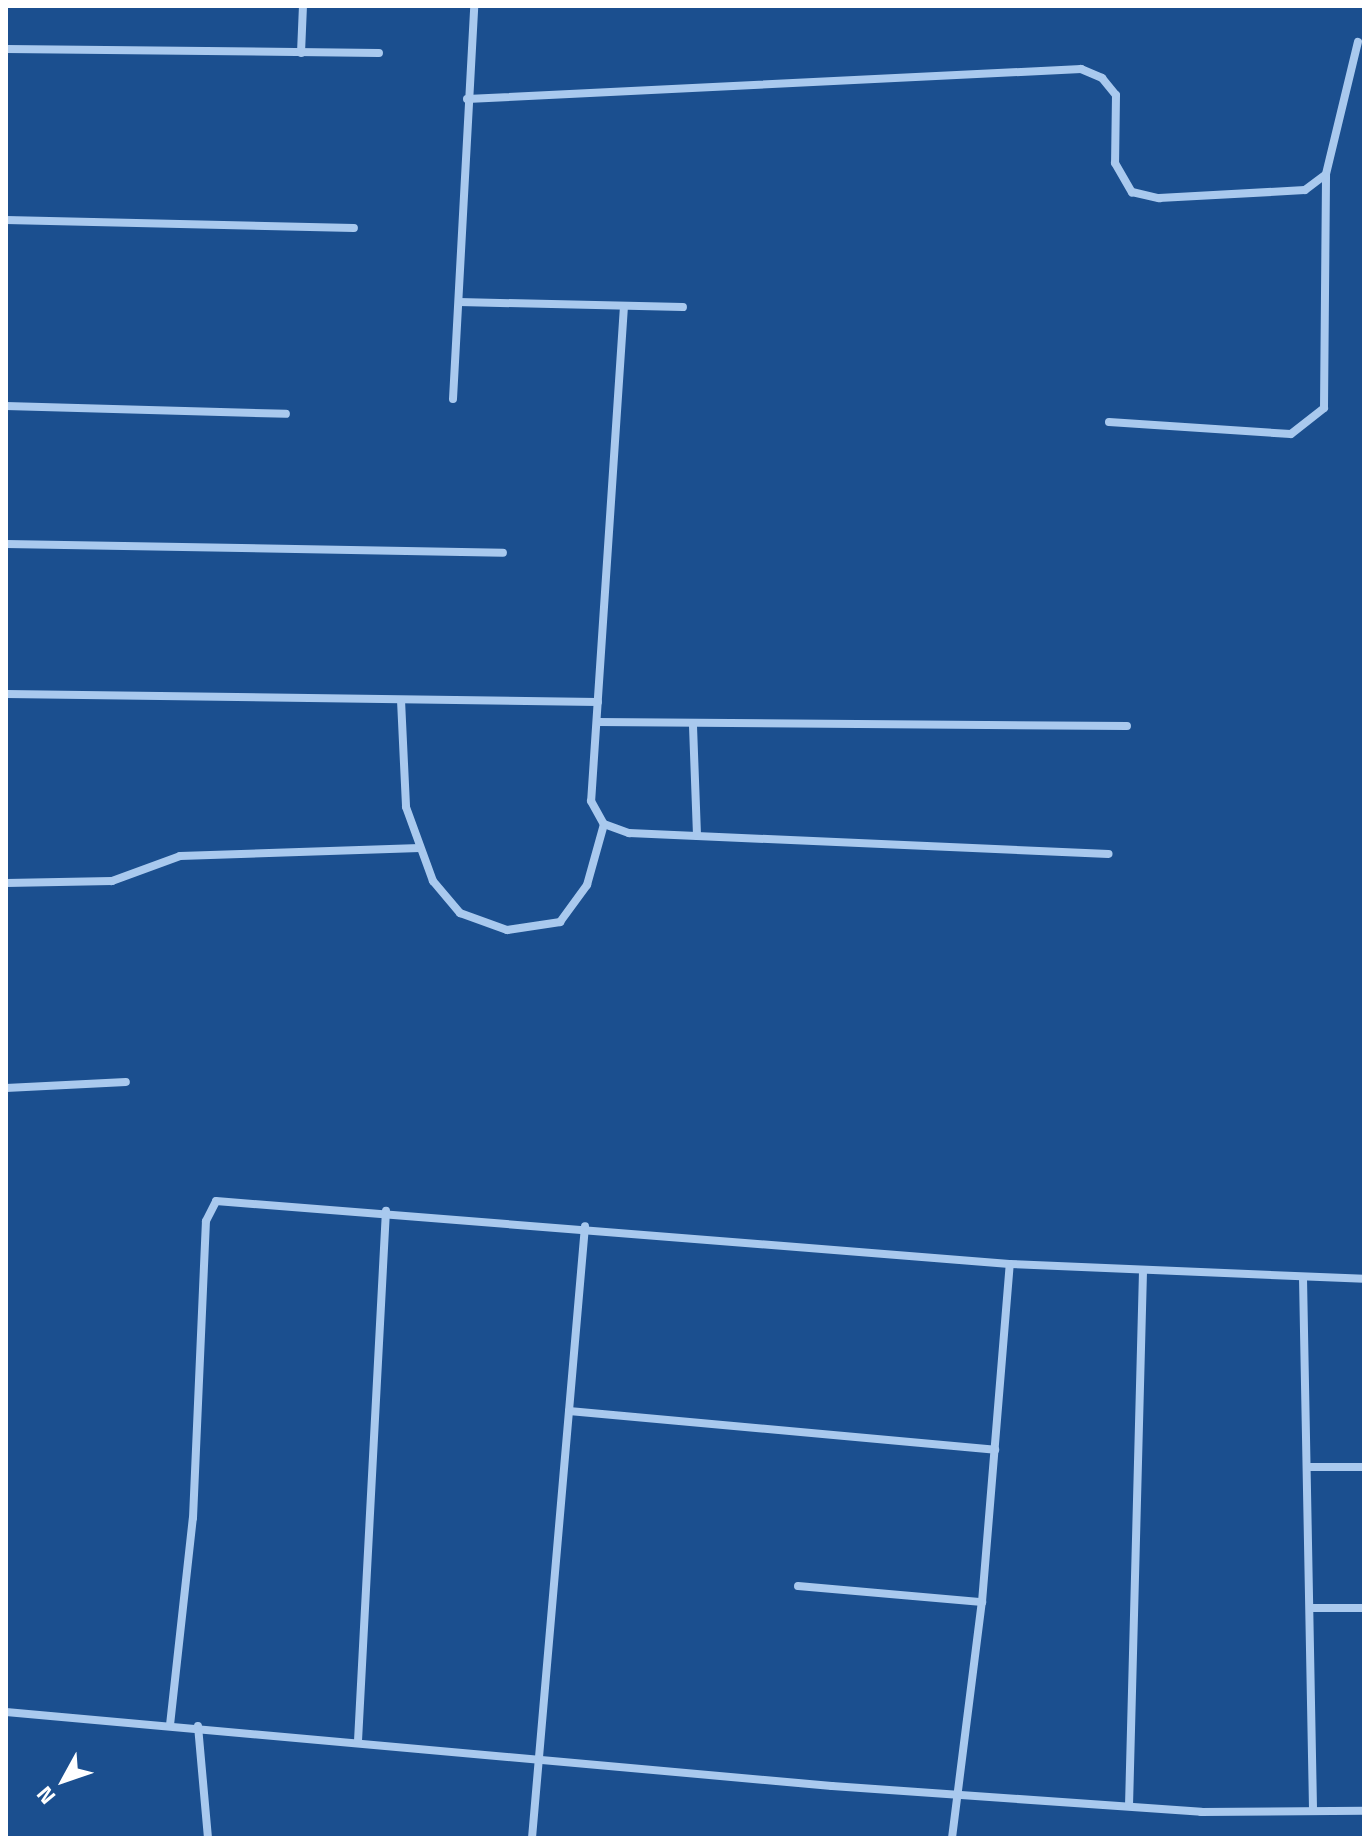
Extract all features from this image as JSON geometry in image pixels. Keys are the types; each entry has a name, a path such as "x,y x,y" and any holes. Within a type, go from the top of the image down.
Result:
{"street":[{"path":"301,53 303,6"},
{"path":"453,399 474,6"},
{"path":"1109,422 1291,434 1324,408 1326,174 1358,42"},
{"path":"6,49 379,53"},
{"path":"467,99 1081,69 1102,78 1116,95 1117,173 1142,197 1305,190 1326,174"},
{"path":"6,220 354,228"},
{"path":"459,302 683,307"},
{"path":"624,306 591,801 604,824 629,833 1109,854"},
{"path":"6,406 286,414"},
{"path":"6,544 503,553"},
{"path":"6,694 598,702"},
{"path":"401,700 406,807 433,881 460,913 507,930 540,929 575,907 604,824"},
{"path":"597,722 693,726 1127,726"},
{"path":"693,726 697,836"},
{"path":"6,883 112,881 180,856 420,848"},
{"path":"6,1088 126,1082"},
{"path":"170,1725 193,1518 209,1208 227,1197 1010,1264 1364,1279"},
{"path":"358,1741 386,1211"},
{"path":"532,1838 585,1226"},
{"path":"952,1838 982,1602 1010,1264"},
{"path":"1129,1806 1143,1272"},
{"path":"1303,1278 1313,1608 1313,1810"},
{"path":"569,1411 995,1450"},
{"path":"1310,1467 1364,1467"},
{"path":"798,1586 982,1602"},
{"path":"1313,1608 1364,1608"},
{"path":"6,1712 1129,1806 1364,1811"},
{"path":"198,1726 208,1838"}]}
